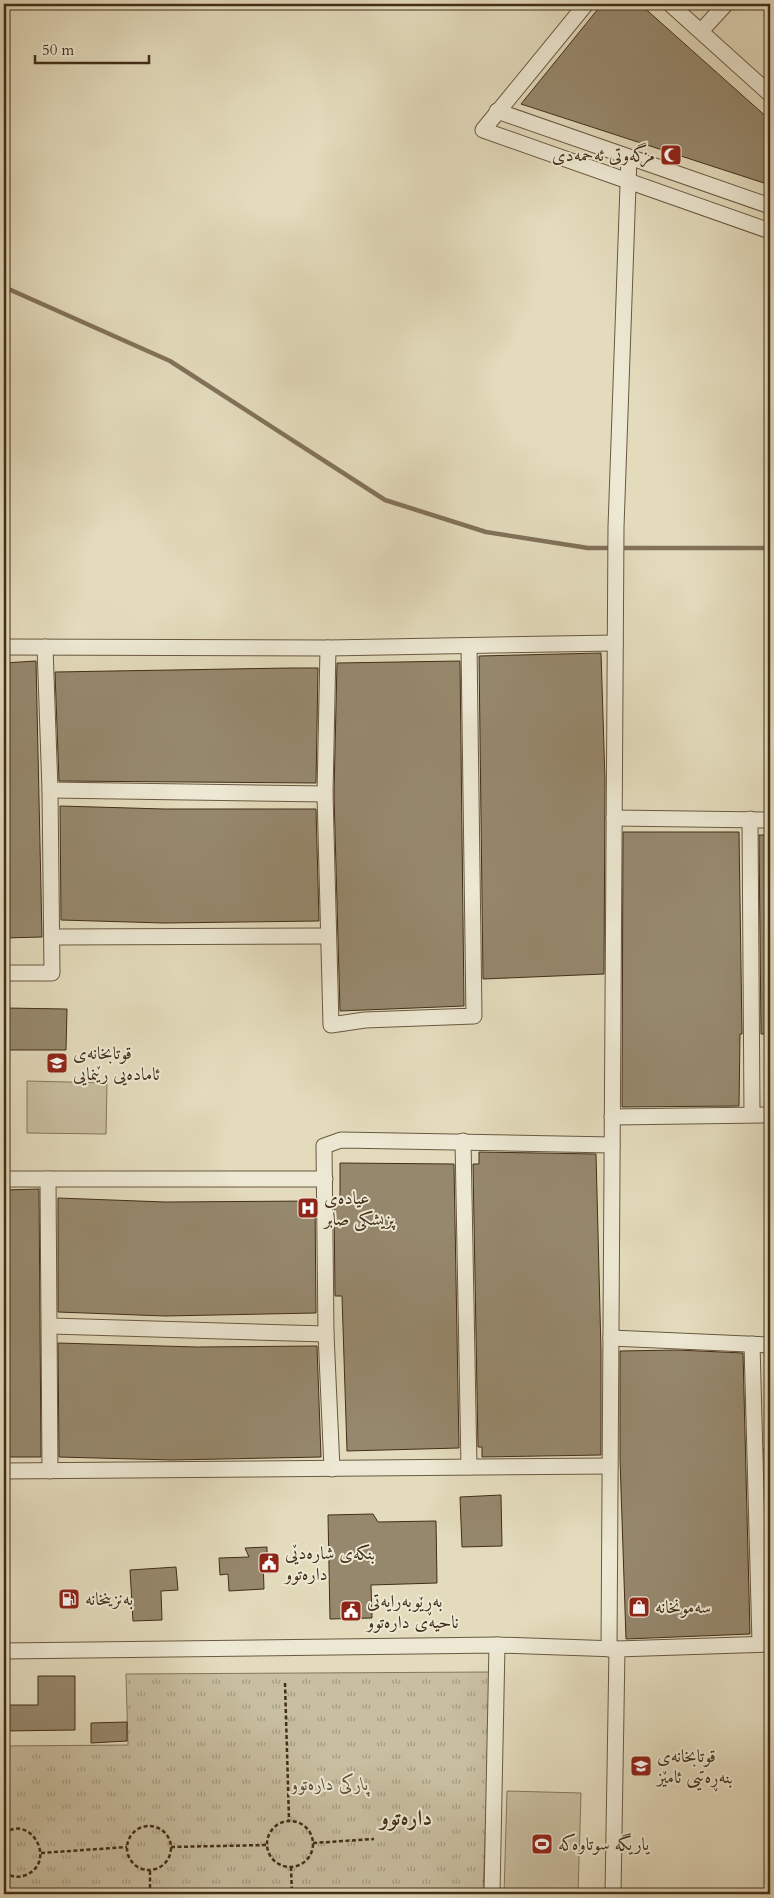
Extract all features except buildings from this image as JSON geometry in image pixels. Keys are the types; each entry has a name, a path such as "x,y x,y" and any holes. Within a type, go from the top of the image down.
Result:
{"street":[{"path":"586,4 483,130 770,231"},
{"path":"670,4 770,94"},
{"path":"701,31 726,4"},
{"path":"497,111 770,206"},
{"path":"613,1894 610,1338 616,527 629,157"},
{"path":"4,647 328,648 615,643"},
{"path":"328,648 325,794 331,1024 365,1020 474,1016 468,646"},
{"path":"4,973 52,973 50,790 45,647"},
{"path":"50,790 325,794"},
{"path":"614,818 770,820"},
{"path":"750,819 752,1114"},
{"path":"52,937 328,936"},
{"path":"612,1118 770,1115"},
{"path":"332,1469 326,1334 324,1146 341,1140 612,1145"},
{"path":"463,1141 469,1467"},
{"path":"4,1179 325,1179"},
{"path":"48,1179 51,1326 50,1471"},
{"path":"51,1326 326,1334"},
{"path":"610,1338 770,1345"},
{"path":"4,1651 497,1645 613,1649 765,1644 752,1344"},
{"path":"4,1471 610,1466"},
{"path":"492,1894 497,1645"}],"path":[{"path":"286,1682 289,1820"},
{"path":"289,1820 304,1825 310,1831 313,1843 306,1861 291,1867 277,1864 268,1852 266,1845 267,1838 275,1826 289,1820"},
{"path":"151,1826 164,1832 169,1838 171,1847 168,1859 164,1865 150,1870 142,1870 131,1861 127,1847 132,1834 137,1829 151,1826"},
{"path":"4,1834 15,1829 30,1833 36,1838 41,1853 36,1868 30,1873 15,1877 4,1872"},
{"path":"313,1843 374,1839"},
{"path":"171,1847 266,1845"},
{"path":"41,1853 127,1847"},
{"path":"291,1867 292,1894"},
{"path":"150,1870 150,1894"}],"green space":[{"path":"27,1081 107,1083 106,1134 27,1133"},
{"name":"پارکی دارەتوو","path":"491,1672 483,1894 4,1894 4,1746 128,1745 126,1674"},
{"name":"یاریگە سوتاوەکە","path":"507,1791 581,1793 578,1894 504,1894"}],"waterway":[{"path":"4,287 170,361 385,500 486,532 588,548 770,548"}],"place":[{"name":"مزگەوتی ئەحمەدی","path":"671,155"},
{"name":"قوتابخانەی ئامادەیی رێنمایی","path":"57,1063"},
{"name":"عیادەی پزیشکی صابر","path":"308,1208"},
{"name":"بنکەی شارەدێی دارەتوو","path":"269,1563"},
{"name":"بەنزینخانە","path":"69,1599"},
{"name":"سەمونخانە","path":"639,1607"},
{"name":"بەڕێوبەرایەتی ناحیەی دارەتوو","path":"351,1611"},
{"name":"قوتابخانەی بنەڕەتیی ئامێز","path":"641,1766"},
{"name":"یاریگە سوتاوەکە","path":"542,1844"}],"district":[{"name":"دارەتوو","path":"406,1817"}]}
